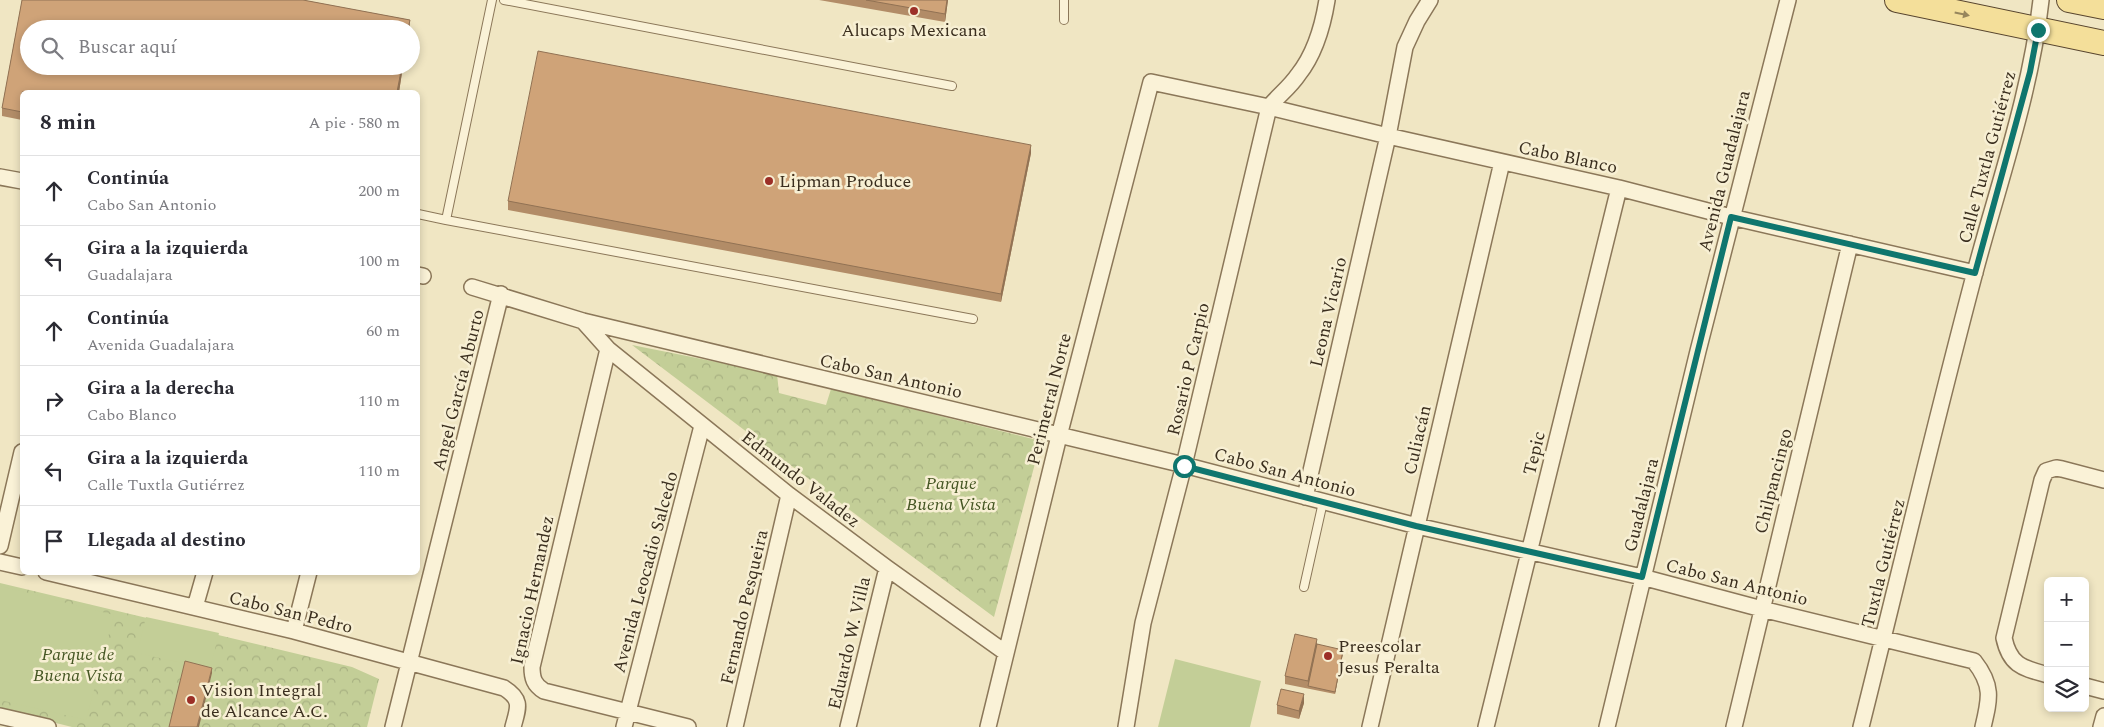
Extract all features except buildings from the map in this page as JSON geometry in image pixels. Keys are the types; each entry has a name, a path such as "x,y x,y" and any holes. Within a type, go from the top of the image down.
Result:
{"main road":[{"path":"1898,0 2104,43"},
{"path":"2069,0 2104,7"}],"street":[{"path":"1269,107 1298,76 1318,37 1327,0"},
{"name":"Leona Vicario","path":"1305,497 1388,136 1405,47 1430,0"},
{"name":"Avenida Guadalajara","path":"1698,351 1788,0"},
{"name":"Calle Tuxtla Gutiérrez","path":"1941,409 1975,273 2030,72 2038,30 2041,0"},
{"name":"Cabo Blanco","path":"1153,82 1619,188 1731,217 1975,273"},
{"name":"Perimetral Norte","path":"988,727 1059,436 1150,83 1153,82"},
{"name":"Rosario P Carpio","path":"1126,727 1143,623 1184,466 1269,107"},
{"name":"Culiacán","path":"1370,727 1502,162"},
{"path":"0,177 20,181"},
{"name":"Tepic","path":"1486,727 1619,188"},
{"name":"Chilpancingo","path":"1734,727 1850,244"},
{"name":"Cabo San Antonio","path":"472,287 501,294 583,321 1184,466 1416,526 1642,577 1762,609 1974,661 1984,673 1988,687 1988,705 1983,727"},
{"name":"Angel García Aburto","path":"393,727 501,294"},
{"name":"Edmundo Valadez","path":"583,321 608,349 789,495 886,568 1006,653"},
{"name":"Ignacio Hernandez","path":"608,349 532,667 532,676 536,686 544,691 625,720 688,727"},
{"name":"Guadalajara","path":"1607,727 1698,351"},
{"name":"Tuxtla Gutiérrez","path":"1861,727 1941,409"},
{"name":"Avenida Leocadio Salcedo","path":"625,720 702,426"},
{"path":"0,546 20,461"},
{"path":"2044,674 2026,669 2012,660 2004,638 2042,480 2046,472 2056,468 2104,480"},
{"name":"Fernando Pesqueira","path":"735,727 789,495"},
{"path":"0,562 20,567"},
{"name":"Eduardo W. Villa","path":"848,727 886,568"},
{"name":"Cabo San Pedro","path":"71,575 96,578 195,607 294,631 504,688 514,694 519,704 513,727"},
{"path":"195,607 204,575"},
{"path":"294,631 308,575"},
{"path":"2089,687 2104,691"},
{"path":"0,716 48,727"},
{"path":"2101,727 2104,716"}],"lane":[{"path":"446,220 492,0"},
{"path":"504,0 952,86"},
{"path":"1064,0 1064,20"},
{"path":"420,214 973,319"},
{"path":"1304,588 1323,502"}],"green space":[{"name":"Parque Buena Vista","path":"632,345 777,374 779,393 826,405 831,389 1041,441 994,617 871,526"},
{"name":"Parque de Buena Vista","path":"0,583 352,667 379,679 367,727 72,727 0,709"},
{"path":"0,586 114,615 86,720 0,700"},
{"path":"146,617 219,633 210,669 137,653"},
{"path":"1175,659 1261,681 1250,727 1158,727"}],"place":[{"name":"Alucaps Mexicana","path":"914,11"},
{"name":"Lipman Produce","path":"769,181"},
{"name":"Preescolar Jesus Peralta","path":"1328,656"},
{"name":"Vision Integral de Alcance A.C.","path":"191,700"}],"route":[{"path":"1184,466 1416,526 1642,577 1731,217 1975,273 2030,72 2038,30"}]}
